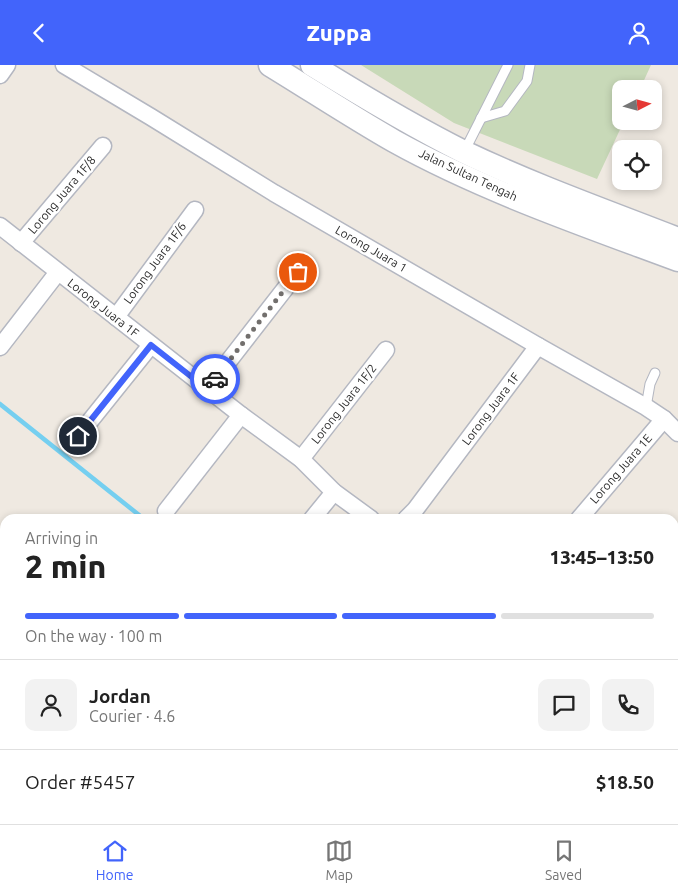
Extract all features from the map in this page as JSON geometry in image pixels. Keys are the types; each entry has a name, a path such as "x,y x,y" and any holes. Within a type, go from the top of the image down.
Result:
{"main road":[{"name":"Jalan Sultan Tengah","path":"270,65 394,141 455,171 581,224 678,260"},
{"name":"Jalan Sultan Tengah","path":"312,65 369,101 464,152 557,192 678,239"}],"street":[{"path":"0,75 7,65"},
{"name":"Lorong Juara 1","path":"64,65 274,193 646,407 664,419 678,433"},
{"name":"Lorong Juara 1F/8","path":"21,243 103,146"},
{"name":"Lorong Juara 1F/6","path":"116,317 195,210"},
{"name":"Lorong Juara 1F","path":"0,226 207,389 301,459 334,492 364,514"},
{"path":"0,347 58,272"},
{"path":"207,389 298,272"},
{"path":"78,436 151,345"},
{"name":"Lorong Juara 1F","path":"410,514 538,346"},
{"name":"Lorong Juara 1F/2","path":"301,459 386,349"},
{"path":"166,511 241,415"},
{"name":"Lorong Juara 1E","path":"583,514 664,419"},
{"path":"316,514 334,492"}],"lane":[{"path":"464,152 508,65"},
{"path":"481,118 505,111 527,81 530,65"},
{"path":"646,407 650,384 655,373"}],"green space":[{"path":"361,65 651,65 644,80 612,80 612,130 620,130 615,140 612,140 612,147 597,179 454,123"}],"waterway":[{"path":"0,404 138,514"}],"way so far":[{"path":"215,379 298,272"}],"route":[{"path":"78,436 151,345 207,389 215,379"}]}
